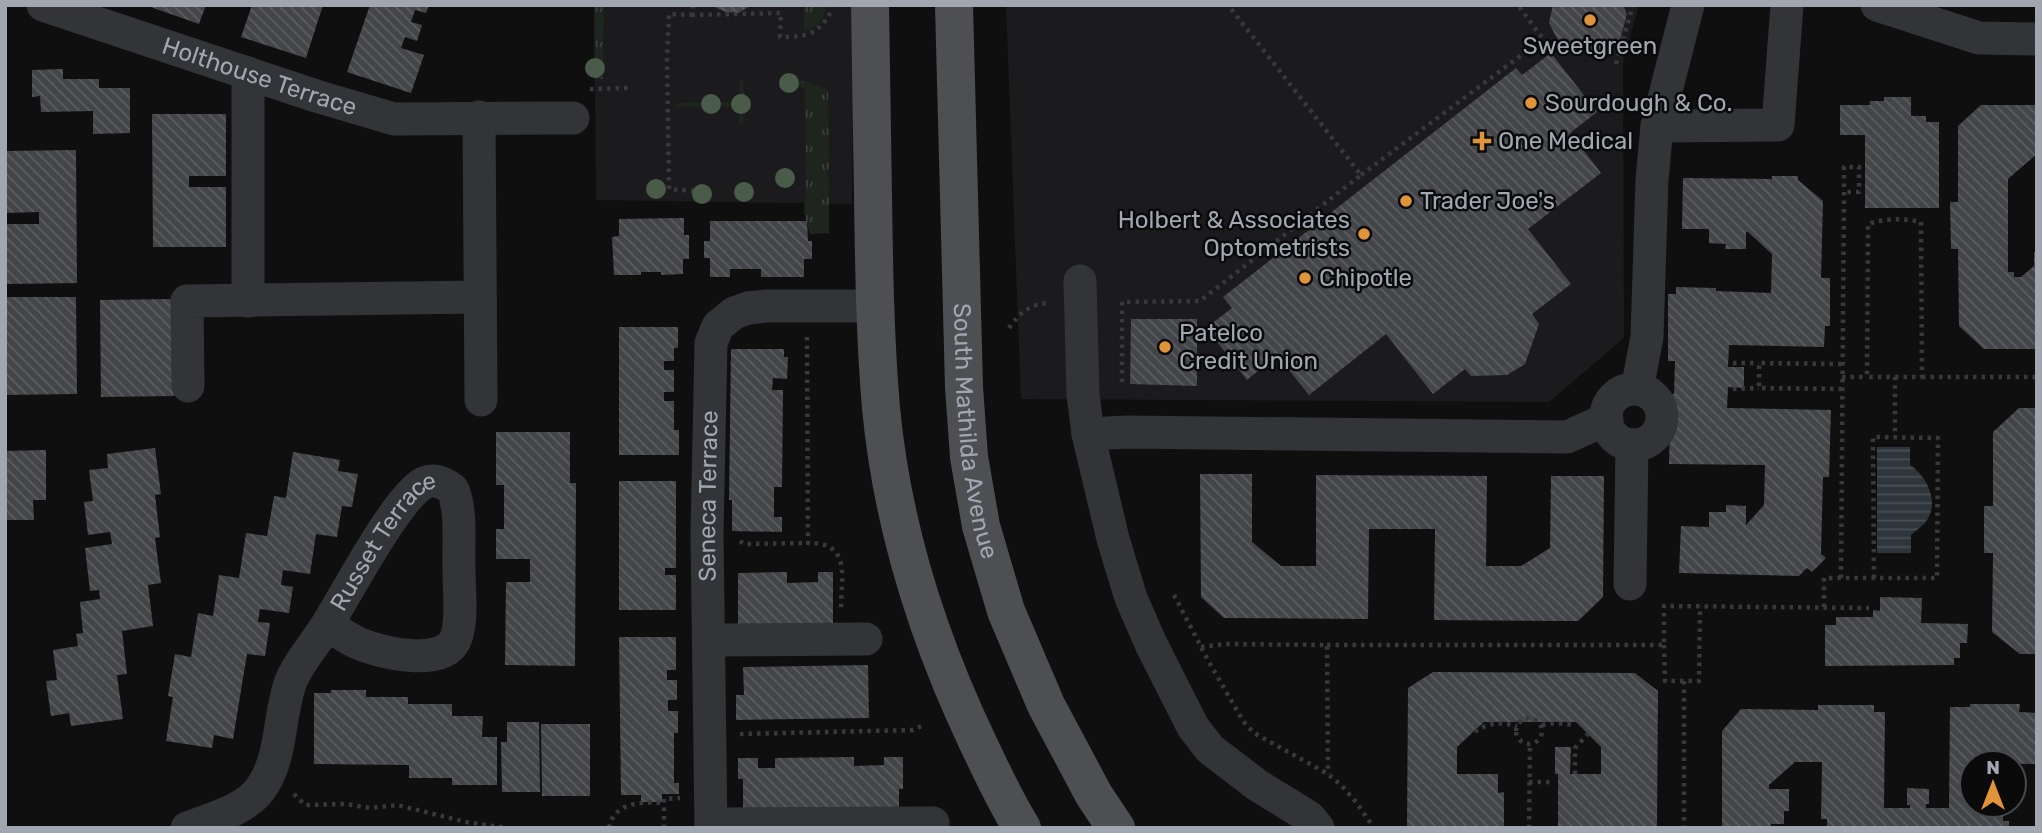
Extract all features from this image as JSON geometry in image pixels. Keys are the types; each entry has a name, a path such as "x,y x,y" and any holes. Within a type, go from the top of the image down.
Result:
{"main road":[{"name":"South Mathilda Avenue","path":"954,5 964,387 969,457 981,526 1006,611 1046,705 1094,795 1116,828"},
{"path":"851,7 881,411 895,498 928,623 960,706 1022,828"}],"street":[{"name":"Holthouse Terrace","path":"44,5 316,96 394,119 573,118"},
{"path":"1637,389 1647,337 1652,180 1657,126 1688,5"},
{"path":"1657,126 1778,125 1787,5"},
{"path":"1877,5 1912,10 1979,38 2037,39"},
{"path":"248,73 248,301"},
{"path":"479,117 481,400"},
{"path":"1080,281 1083,395 1088,434 1113,539 1131,598 1192,727 1210,749 1229,765 1308,817 1318,828"},
{"path":"188,386 187,301 480,297"},
{"name":"Seneca Terrace","path":"710,826 707,534 711,342 715,329 734,313 757,307 875,306"},
{"path":"1637,389 1654,397 1660,405 1662,424 1651,439 1632,445 1612,434 1607,419 1608,409 1619,394 1637,389"},
{"path":"1088,434 1127,432 1567,437 1607,419"},
{"path":"1630,584 1632,445"},
{"name":"Russet Terrace","path":"187,828 223,814 244,803 260,790 271,771 284,702 293,678 395,512 423,483 438,481 453,490 458,506 459,597 458,632 451,647 439,654 392,653 359,643 327,625"},
{"path":"709,639 853,639"},
{"path":"710,826 933,823"}],"path":[{"path":"693,5 693,15"},
{"path":"1228,5 1361,175"},
{"path":"1122,382 1122,302 1200,301 1361,175 1544,39 1518,5"},
{"path":"1616,64 1633,5"},
{"path":"694,191 669,189 668,14 781,13 780,37 793,37 812,34 851,7"},
{"path":"590,89 628,88"},
{"path":"1841,578 1844,167 1859,167 1859,192 1844,192"},
{"path":"1867,377 1868,224 1886,219 1921,222 1922,377"},
{"path":"807,326 808,543"},
{"path":"1733,363 1843,364"},
{"path":"1759,363 1759,388"},
{"path":"1843,377 2037,377"},
{"path":"1895,377 1895,437"},
{"path":"1733,389 1843,389"},
{"path":"1824,607 1824,578 1874,578 1937,578 1938,438 1873,437 1874,578"},
{"path":"707,534 733,535 744,544 827,544 841,559 853,639"},
{"path":"1174,595 1234,708 1254,733 1328,774 1356,802 1374,828"},
{"path":"1700,606 1699,681 1664,681 1664,606 1700,606 1824,607 1869,608"},
{"path":"1201,647 1226,644 1664,645"},
{"path":"1327,645 1328,774"},
{"path":"1684,681 1684,828"},
{"path":"1527,718 1536,719 1542,725 1538,742 1525,744 1516,735 1519,722 1527,718"},
{"path":"1475,732 1493,723 1517,726"},
{"path":"1542,725 1556,723 1575,726"},
{"path":"709,734 913,730 924,726"},
{"path":"1575,774 1575,748 1588,734"},
{"path":"1529,828 1530,744"},
{"path":"271,771 305,805 346,804 370,808 397,805 466,822 507,828"},
{"path":"1529,782 1554,782"},
{"path":"609,828 614,814 629,805 664,803"}],"shaded area":[{"path":"594,5 854,5 852,204 596,200"},
{"path":"1006,5 1639,5 1623,63 1624,338 1549,402 1021,399"},
{"path":"1877,447 1910,447 1910,465 1922,477 1930,492 1932,508 1924,524 1911,535 1911,553 1877,553"}],"green space":[{"path":"594,5 604,5 603,79 595,78"},
{"path":"804,5 827,5 820,22 804,31"},
{"path":"788,78 828,90 829,233 810,234 804,212 805,88 786,86 782,80"},
{"path":"740,79 744,83 743,125 739,123 739,110 736,106 676,107 676,103 737,102"}],"building":[{"path":"145,5 206,5 199,24"},
{"path":"252,5 323,5 306,58 241,37"},
{"path":"370,5 429,5 426,13 415,10 411,22 422,25 417,41 405,37 401,48 424,55 411,93 347,72"},
{"path":"710,5 752,5 738,13 726,12"},
{"path":"1553,5 1623,5 1627,14 1620,40 1594,56 1561,46 1549,23"},
{"path":"1551,53 1597,112 1570,133 1601,173 1528,229 1571,284 1532,314 1539,324 1525,364 1507,375 1471,376 1465,369 1433,394 1386,334 1309,395 1277,355 1247,380 1206,328 1232,308 1223,297 1516,68 1522,75"},
{"path":"63,69 63,79 99,79 99,88 130,88 130,133 93,134 93,111 41,112 40,96 32,97 32,70"},
{"path":"1884,97 1911,97 1911,116 1926,116 1926,122 1939,122 1939,208 1865,208 1865,135 1840,135 1840,105 1870,105 1870,101 1884,101"},
{"path":"1981,105 2037,105 2037,154 2008,179 2008,272 2014,272 2014,277 2021,277 2034,266 2034,252 2037,252 2037,349 1984,349 1959,326 1958,249 1951,249 1950,202 1958,202 1958,126"},
{"path":"152,114 226,114 226,176 189,176 189,187 226,187 226,247 153,247"},
{"path":"76,150 77,283 5,284 5,224 39,224 39,212 5,213 5,151"},
{"path":"1772,176 1798,176 1798,180 1823,201 1821,278 1830,278 1830,326 1825,326 1824,347 1729,345 1728,367 1744,367 1744,388 1728,387 1727,408 1831,410 1829,477 1823,477 1821,554 1826,558 1812,572 1807,568 1799,576 1679,573 1681,526 1709,527 1709,512 1726,512 1726,505 1746,506 1746,525 1764,505 1765,465 1669,464 1668,394 1674,394 1675,361 1668,361 1668,294 1676,294 1676,287 1771,293 1772,254 1748,232 1746,249 1725,249 1726,244 1709,243 1709,229 1682,229 1683,178 1772,179"},
{"path":"684,218 684,235 689,235 689,259 683,259 683,274 641,272 641,275 614,275 612,237 619,236 619,219"},
{"path":"710,221 807,221 808,241 812,241 812,259 804,259 804,277 761,277 761,269 730,269 730,277 710,277 710,258 704,258 704,241 710,241"},
{"path":"5,297 76,297 77,394 5,395"},
{"path":"173,299 174,396 101,397 100,300"},
{"path":"1131,319 1197,319 1197,386 1130,384"},
{"path":"619,327 678,327 678,348 674,348 674,361 664,361 664,370 674,370 674,392 664,392 664,401 674,401 674,430 679,430 679,455 619,455"},
{"path":"731,349 784,349 784,357 788,357 787,379 773,378 772,390 783,390 782,487 774,487 774,517 782,517 782,532 732,531 732,500 729,500"},
{"path":"2019,408 2037,408 2037,654 2020,654 1992,632 1993,553 1984,553 1984,506 1993,506 1993,432"},
{"path":"496,432 570,432 570,483 576,483 575,666 505,665 506,582 530,582 530,559 496,559 496,529 504,529 504,485 496,485"},
{"path":"155,448 161,494 155,495 160,537 155,538 161,583 148,585 153,626 122,631 127,674 117,675 123,719 71,726 69,713 51,716 46,681 57,680 53,650 78,646 76,634 83,633 80,602 100,599 99,590 90,591 85,548 112,544 110,532 88,535 84,502 93,501 89,470 108,468 107,454"},
{"path":"46,450 46,500 33,500 34,520 5,520 5,451"},
{"path":"293,452 340,460 338,471 358,474 352,507 342,506 337,537 316,534 310,574 283,570 281,585 293,587 289,613 260,609 258,622 270,623 265,656 247,654 233,739 214,735 212,748 166,741 173,697 168,696 175,654 191,657 198,613 213,616 219,575 239,578 246,533 267,536 274,496 286,498"},
{"path":"1200,474 1252,474 1252,542 1281,566 1316,566 1316,475 1487,476 1486,566 1521,566 1550,548 1551,476 1604,476 1603,597 1578,621 1434,620 1435,529 1369,529 1368,619 1224,618 1201,597"},
{"path":"619,481 676,481 676,568 665,568 665,575 676,575 676,610 619,610"},
{"path":"787,572 787,583 818,582 818,572 833,572 833,625 738,626 738,573"},
{"path":"1880,597 1922,598 1921,623 1968,624 1967,643 1960,643 1960,658 1954,658 1954,665 1825,666 1825,625 1836,625 1836,617 1873,617 1873,610 1880,611"},
{"path":"619,637 676,637 676,670 667,670 667,680 677,680 677,700 668,700 668,711 678,711 678,733 674,733 674,783 679,783 679,794 662,794 662,802 641,802 641,795 621,795"},
{"path":"868,665 869,718 736,720 736,695 744,695 743,667"},
{"path":"1433,672 1635,673 1658,691 1657,828 1558,828 1555,747 1571,747 1570,774 1601,774 1601,747 1576,722 1484,722 1457,747 1457,774 1498,774 1498,793 1504,792 1504,828 1407,828 1408,688"},
{"path":"331,690 366,690 366,697 408,697 408,704 452,704 452,716 483,716 482,737 497,737 497,785 452,785 452,778 409,778 409,765 314,764 314,693 331,693"},
{"path":"1970,704 2020,704 2019,712 2037,713 2037,764 2028,764 2028,749 1958,749 1958,819 2003,819 2009,821 2009,828 1827,828 1827,819 1821,819 1822,762 1795,762 1769,785 1769,789 1789,789 1789,811 1784,811 1784,824 1771,824 1770,828 1722,828 1722,731 1741,709 1818,710 1818,705 1874,705 1874,712 1885,712 1884,808 1910,808 1910,805 1907,805 1907,788 1929,789 1929,804 1926,804 1926,808 1949,808 1950,707 1970,707"},
{"path":"507,722 539,722 540,792 502,792 501,742 507,742"},
{"path":"541,724 590,724 590,796 542,796"},
{"path":"854,757 854,766 884,765 884,757 903,757 903,789 899,789 899,807 743,808 743,779 738,779 738,758 758,758 758,768 775,768 775,758"}],"place":[{"name":"Sweetgreen","path":"1590,20"},
{"name":"Sourdough & Co.","path":"1531,103"},
{"name":"One Medical","path":"1482,141"},
{"name":"Trader Joe's","path":"1406,201"},
{"name":"Holbert & Associates Optometrists","path":"1364,234"},
{"name":"Chipotle","path":"1305,278"},
{"name":"Patelco Credit Union","path":"1165,347"}]}
